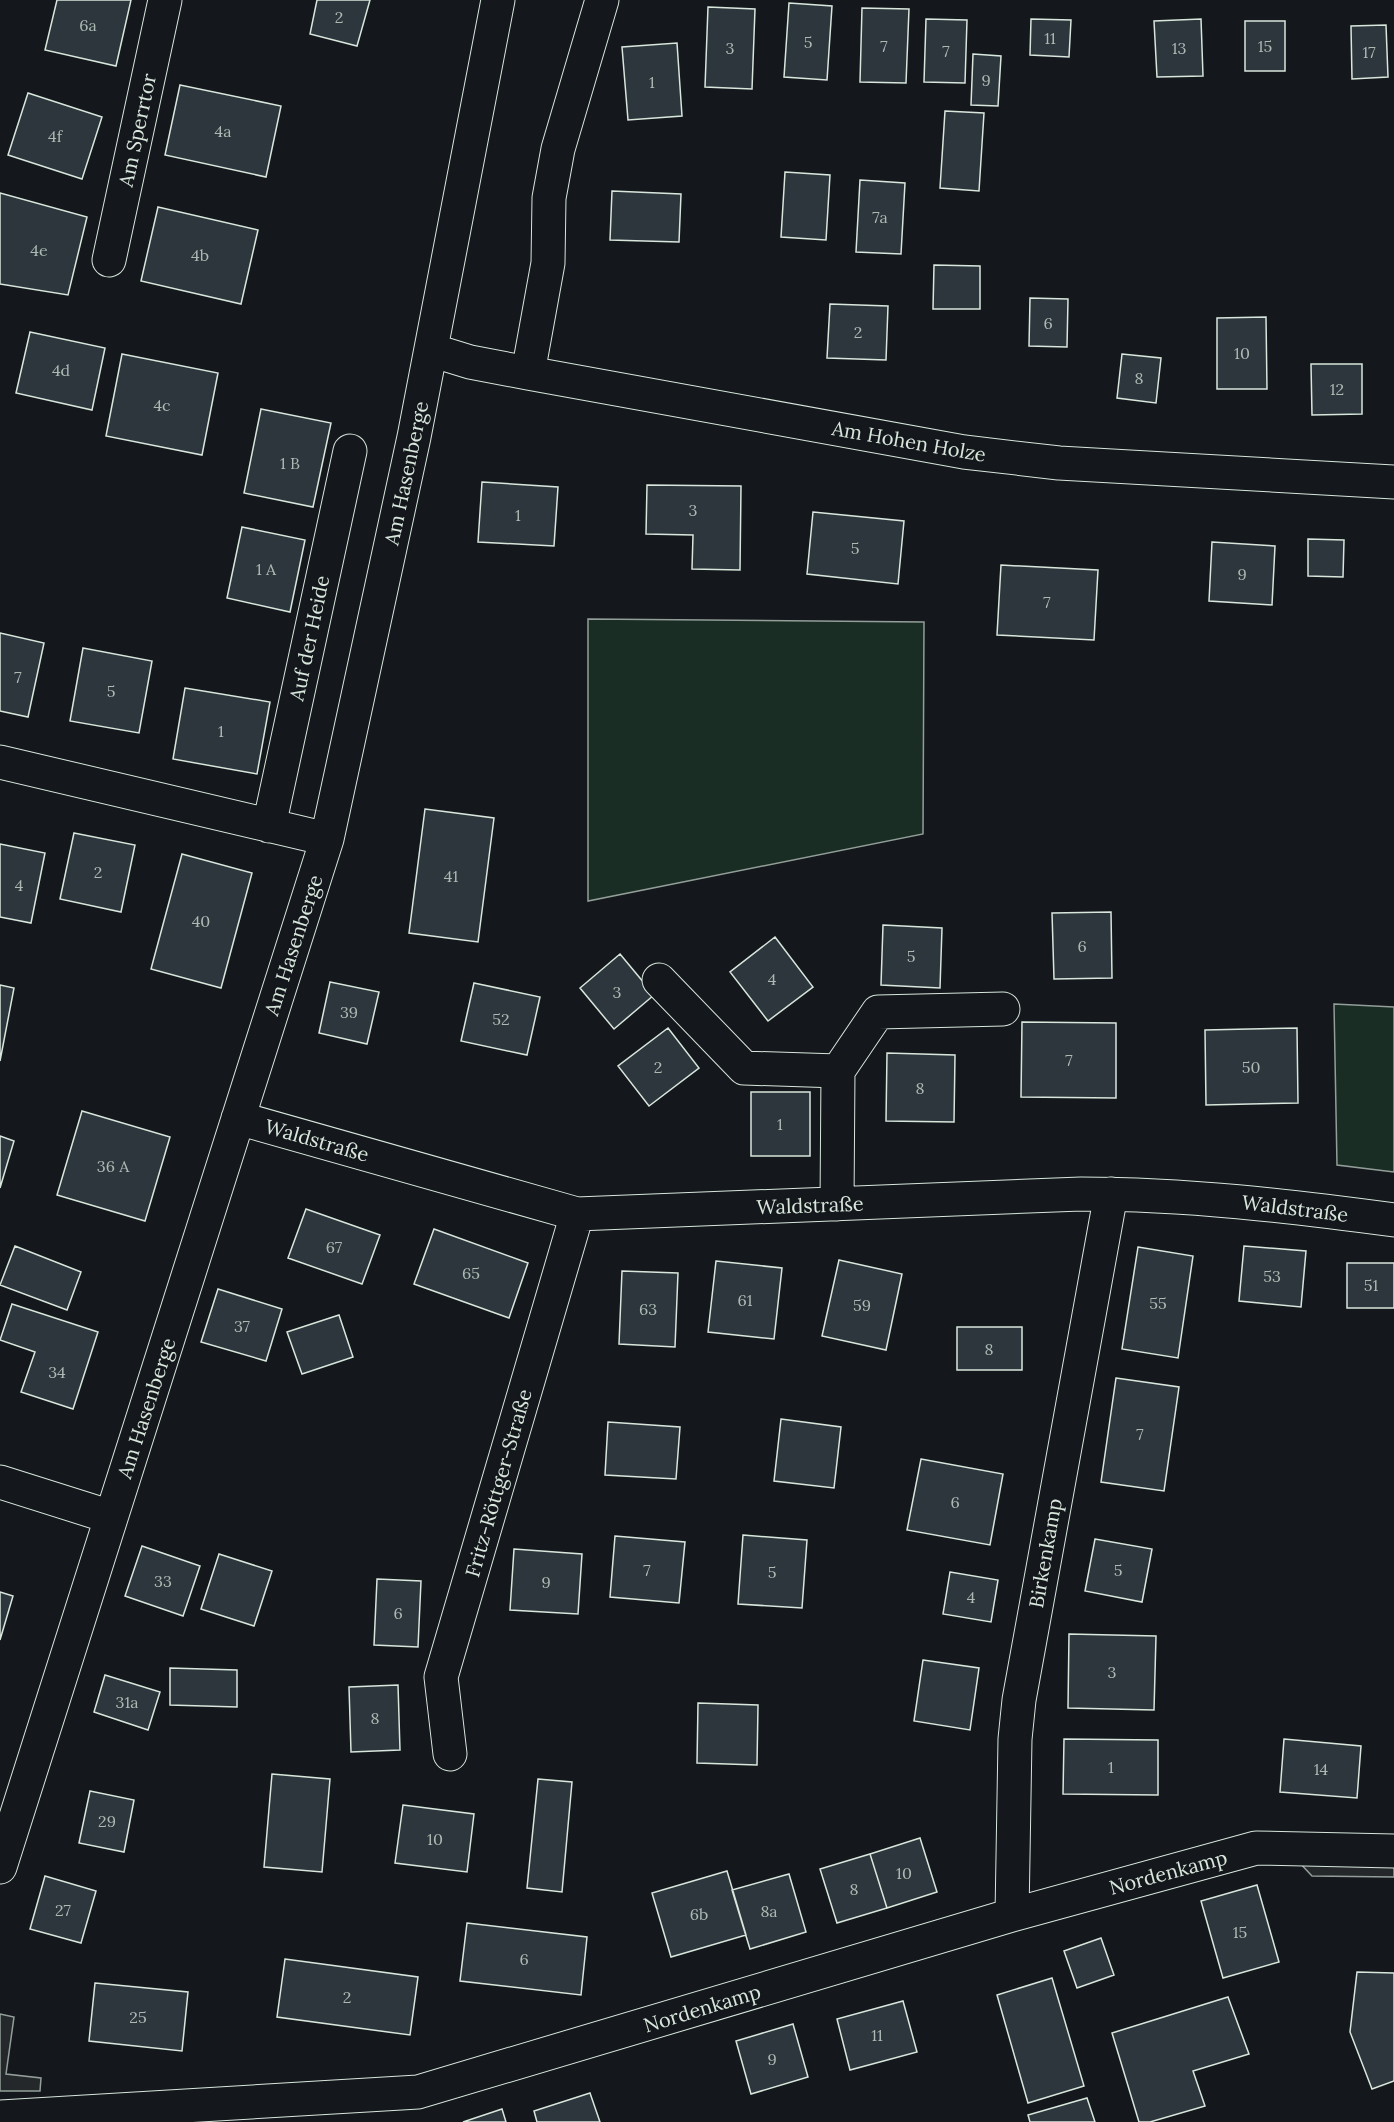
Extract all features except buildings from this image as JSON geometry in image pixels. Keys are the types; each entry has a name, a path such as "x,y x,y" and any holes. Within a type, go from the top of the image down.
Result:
{"street":[{"name":"Am Sperrtor","path":"109,260 165,0"},
{"name":"Am Hasenberge","path":"0,1867 327,839 414,437 498,0"},
{"path":"528,373 548,263 549,198 558,149 602,0"},
{"name":"Am Hohen Holze","path":"431,350 470,362 964,452 1059,462 1394,482"},
{"name":"Auf der Heide","path":"269,826 350,451"},
{"path":"0,762 327,839"},
{"path":"659,980 744,1068 838,1071"},
{"path":"837,1204 838,1071 878,1012 1003,1009"},
{"name":"Waldstraße","path":"238,1118 577,1214 1111,1194 1266,1203 1394,1220"},
{"name":"Birkenkamp","path":"1012,1915 1015,1739 1019,1700 1111,1194"},
{"name":"Fritz-Röttger-Straße","path":"450,1754 441,1677 577,1214"},
{"path":"0,1482 111,1517"},
{"name":"Nordenkamp","path":"0,2117 418,2092 1012,1915 1256,1848 1394,1851"}],"green space":[{"path":"588,619 924,622 923,834 588,901"},
{"path":"1334,1004 1394,1007 1394,1172 1337,1165"}],"shaded area":[{"path":"1298,1861 1394,1862 1394,1877 1312,1876"},
{"path":"0,2014 14,2017 6,2074 41,2078 40,2091 0,2091"}]}
